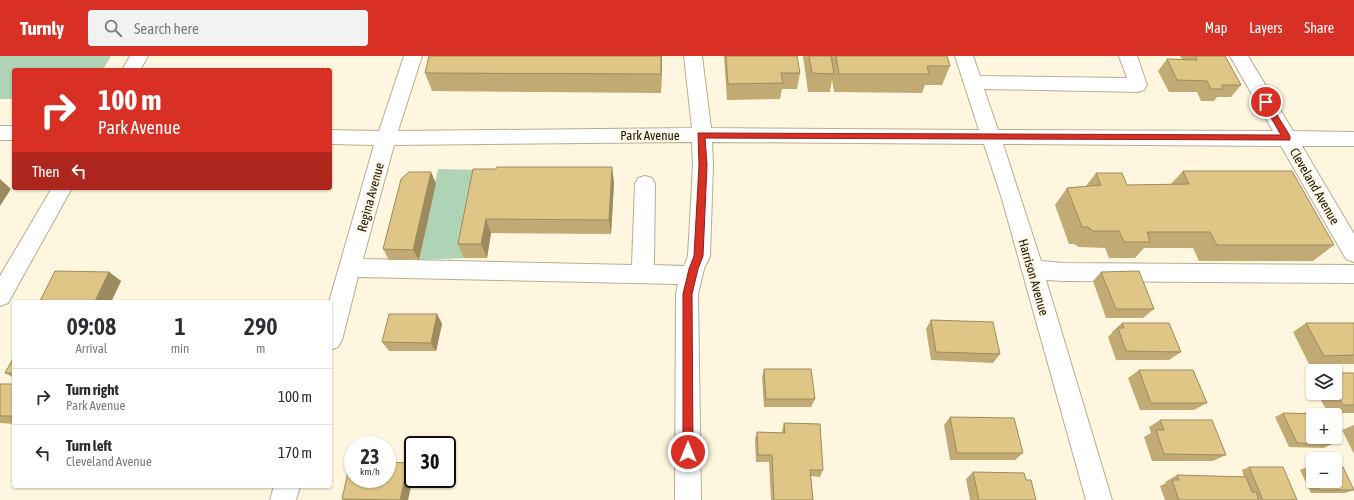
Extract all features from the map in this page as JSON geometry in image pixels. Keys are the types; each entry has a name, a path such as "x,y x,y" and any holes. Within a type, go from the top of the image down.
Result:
{"street":[{"path":"132,68 139,56"},
{"name":"Regina Avenue","path":"332,333 386,138 413,56"},
{"path":"688,500 688,294 692,275 699,256 703,165 701,112 692,56"},
{"name":"Harrison Avenue","path":"964,56 1032,269 1099,500"},
{"path":"973,82 1138,85 1128,56"},
{"name":"Cleveland Avenue","path":"1239,56 1354,253"},
{"path":"0,133 12,133"},
{"name":"Park Avenue","path":"332,137 386,138 701,135 1354,139"},
{"path":"643,274 645,184"},
{"path":"0,296 61,190"},
{"path":"351,268 692,275"},
{"path":"1032,269 1063,272 1354,274"},
{"path":"283,500 287,488"}],"green space":[{"path":"0,56 111,56 104,68 12,68 12,99 0,99"},
{"path":"438,169 480,170 464,258 419,260"}],"building":[{"path":"429,56 661,56 661,74 425,73"},
{"path":"726,56 797,56 800,73 781,73 783,83 728,84"},
{"path":"809,56 831,56 834,74 812,73"},
{"path":"836,56 947,56 950,66 927,66 929,74 839,74"},
{"path":"1195,56 1225,56 1241,85 1221,85 1224,89 1211,89 1207,81 1177,80 1167,59 1197,60"},
{"path":"497,167 612,167 609,220 486,219 481,244 458,244 473,169 496,169"},
{"path":"1183,171 1292,171 1334,245 1217,245 1210,232 1147,232 1150,242 1124,242 1119,231 1093,231 1088,227 1082,227 1067,188 1101,185 1096,173 1122,173 1127,185 1189,184"},
{"path":"409,172 431,172 413,250 383,249 401,179"},
{"path":"55,271 109,272 95,300 40,300"},
{"path":"1139,271 1154,309 1116,309 1101,272"},
{"path":"389,314 437,314 431,343 382,342"},
{"path":"931,320 993,322 1000,354 936,352"},
{"path":"1122,323 1169,323 1181,352 1126,351 1118,328 1124,328"},
{"path":"1306,323 1354,323 1354,355 1324,356"},
{"path":"12,361 12,373 5,373"},
{"path":"764,369 811,369 815,399 766,399"},
{"path":"1139,370 1193,370 1207,403 1151,403"},
{"path":"1342,373 1354,373 1354,405 1343,405 1340,400 1342,400"},
{"path":"0,384 12,384 12,416 0,416"},
{"path":"1283,413 1306,414 1306,443 1297,443"},
{"path":"950,417 1014,418 1023,453 957,453"},
{"path":"1160,420 1212,420 1226,455 1164,454 1156,430 1164,430"},
{"path":"784,423 820,424 823,470 810,470 813,500 774,500 772,455 758,455 757,432 785,433"},
{"path":"396,462 404,463 404,482 400,500 342,499 344,488 396,488"},
{"path":"1249,467 1283,467 1297,500 1263,500"},
{"path":"1343,467 1354,490 1319,490 1318,488 1342,488"},
{"path":"973,472 1024,473 1026,480 1031,480 1036,500 979,500"},
{"path":"1177,475 1246,477 1252,492 1256,492 1259,500 1179,500 1172,480 1179,480"}],"route":[{"path":"688,452 688,294 693,269 699,256 698,246 703,165 701,135 1287,138 1266,102"}]}
